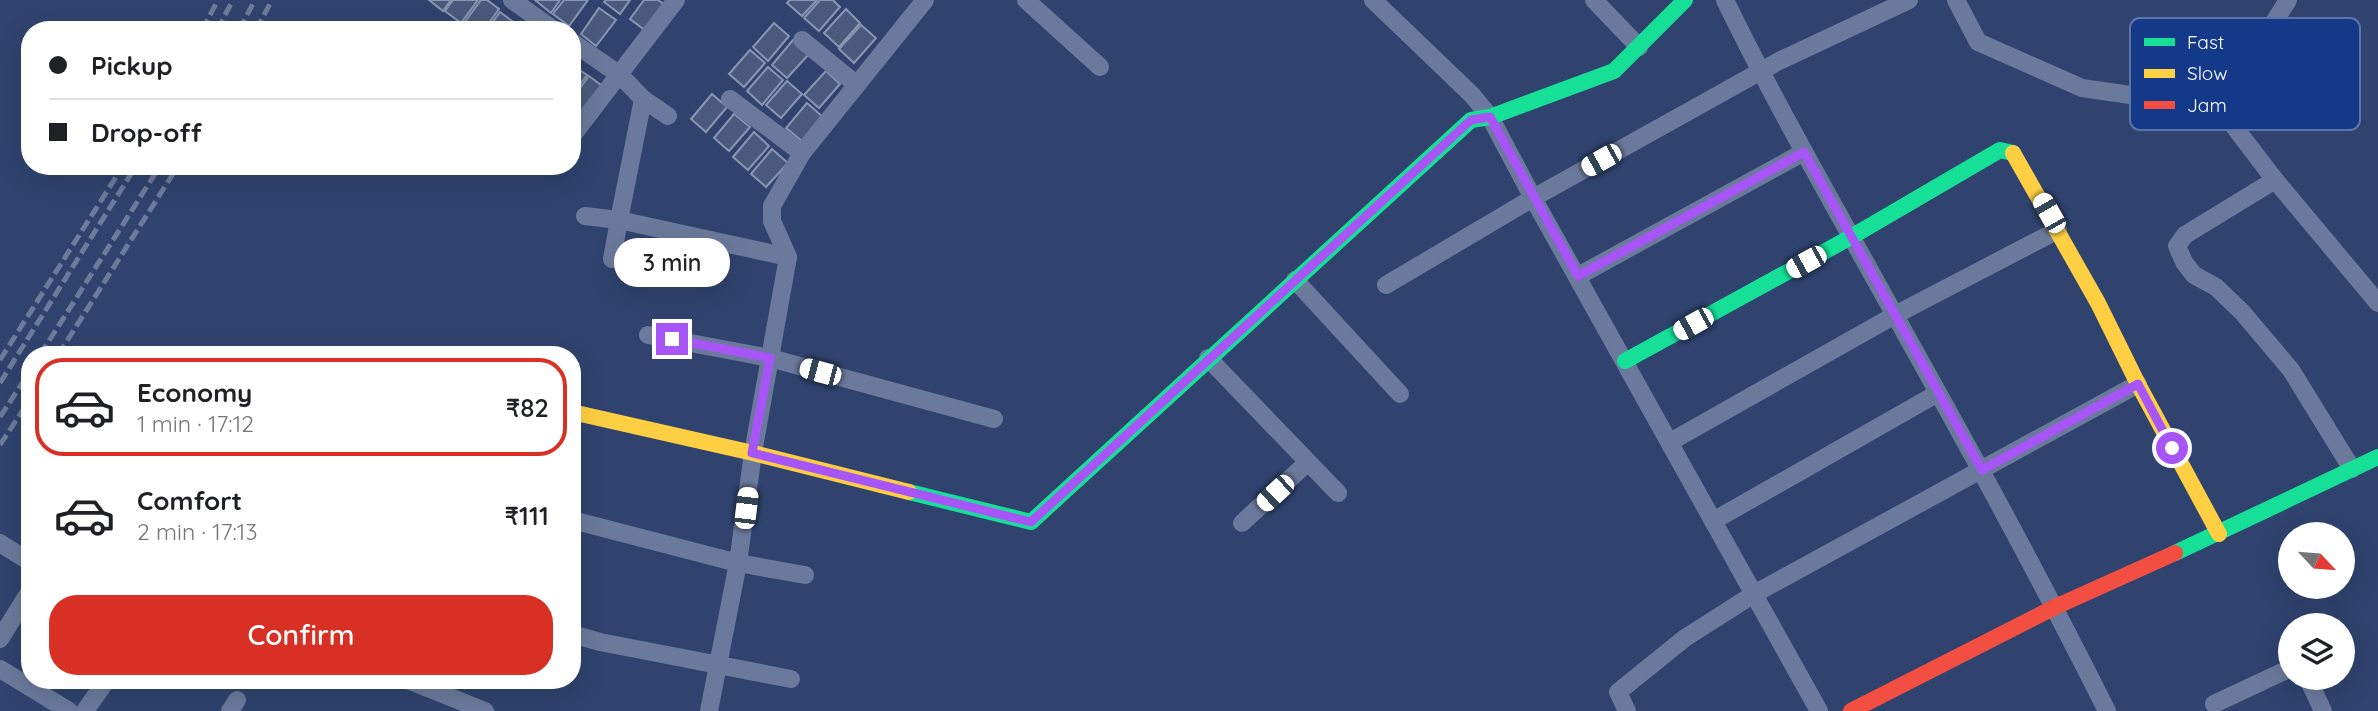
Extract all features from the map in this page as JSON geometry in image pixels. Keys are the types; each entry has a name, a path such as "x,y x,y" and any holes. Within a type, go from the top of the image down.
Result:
{"street":[{"path":"512,0 541,21"},
{"path":"581,125 676,0"},
{"path":"1026,0 1100,67"},
{"path":"1373,0 1472,95 1490,117 1819,711"},
{"path":"1594,0 1639,47"},
{"path":"581,414 1031,522 1471,120 1490,117 1614,71 1685,0"},
{"path":"1725,0 1759,72 1982,470 2107,711"},
{"path":"1386,285 1533,198 1759,72 1864,19 1909,0"},
{"path":"1956,0 1978,42 2082,88 2130,95"},
{"path":"2277,18 2288,0"},
{"path":"709,711 738,563 752,453 788,257 772,221 772,206 802,153 919,2"},
{"path":"802,40 857,85"},
{"path":"581,48 620,75 643,99 668,116"},
{"path":"612,259 643,99"},
{"path":"730,99 802,153"},
{"path":"2237,130 2378,303"},
{"path":"1625,361 1851,237 2000,150 2012,152 2098,303 2138,384 2219,534"},
{"path":"1578,276 1804,152"},
{"path":"2275,180 2185,235 2177,246 2194,275 2216,286 2291,370 2352,469"},
{"path":"585,216 619,220 788,257"},
{"path":"1670,442 1895,315 2058,230"},
{"path":"1295,280 1400,394"},
{"path":"648,335 770,358 994,419"},
{"path":"1208,358 1338,493"},
{"path":"1627,711 1618,692 1685,638 1754,594 2138,384"},
{"path":"1713,522 1938,393"},
{"path":"1861,709 2055,607 2219,534 2378,457"},
{"path":"1242,523 1308,462"},
{"path":"581,522 738,563 805,575"},
{"path":"0,543 21,556"},
{"path":"0,639 21,605"},
{"path":"581,637 791,679"},
{"path":"0,669 21,682"},
{"path":"2210,709 2278,675"},
{"path":"33,689 69,711"},
{"path":"85,711 100,689"},
{"path":"445,689 485,711"},
{"path":"2313,690 2323,711"}],"building":[{"path":"429,0 451,0 443,11"},
{"path":"453,0 478,0 462,21 445,11"},
{"path":"481,0 487,0 499,9 490,21 465,21"},
{"path":"535,0 560,0 551,13"},
{"path":"564,0 588,0 573,21 562,21 553,14"},
{"path":"630,0 620,14 604,2"},
{"path":"644,0 658,0 665,5 646,31 630,19"},
{"path":"790,0 817,0 802,16 787,3"},
{"path":"820,0 833,0 840,7 819,31 804,18"},
{"path":"599,8 616,20 596,46 581,34"},
{"path":"846,9 860,23 839,47 824,33"},
{"path":"500,12 512,21 494,21"},
{"path":"774,23 789,36 768,61 753,47"},
{"path":"861,25 876,38 854,63 839,49"},
{"path":"793,40 809,54 787,78 772,65"},
{"path":"750,50 765,63 744,87 729,74"},
{"path":"768,67 783,80 762,105 747,91"},
{"path":"581,71 587,75 581,83"},
{"path":"826,71 840,84 819,108 804,95"},
{"path":"589,76 605,88 586,114 581,110 581,87"},
{"path":"787,81 802,94 781,118 766,105"},
{"path":"712,94 727,107 706,132 691,119"},
{"path":"807,103 823,117 802,141 786,128"},
{"path":"734,114 750,127 729,151 714,138"},
{"path":"754,132 769,146 748,170 733,157"},
{"path":"772,149 788,163 766,187 751,174"}],"railway":[{"path":"207,21 218,0"},
{"path":"222,21 233,0"},
{"path":"244,21 255,0"},
{"path":"261,21 272,0"},
{"path":"0,360 117,175"},
{"path":"23,346 130,175"},
{"path":"46,346 154,175"},
{"path":"64,346 172,175"},
{"path":"0,383 21,349"},
{"path":"0,417 21,385"},
{"path":"0,445 21,413"}],"traffic: fast":[{"path":"909,492 1031,522 1471,120 1490,117 1614,71 1685,0"},
{"path":"1625,361 1851,237 2000,150 2013,153"},
{"path":"2175,553 2378,457"}],"traffic: slow":[{"path":"2013,153 2098,303 2138,384 2219,534"},
{"path":"581,414 909,492"}],"traffic: jam":[{"path":"1851,711 2055,607 2175,553"}],"route":[{"path":"672,339 770,358 752,453 1031,522 1471,120 1490,117 1578,276 1804,152 1982,470 2138,384 2172,448"}]}
